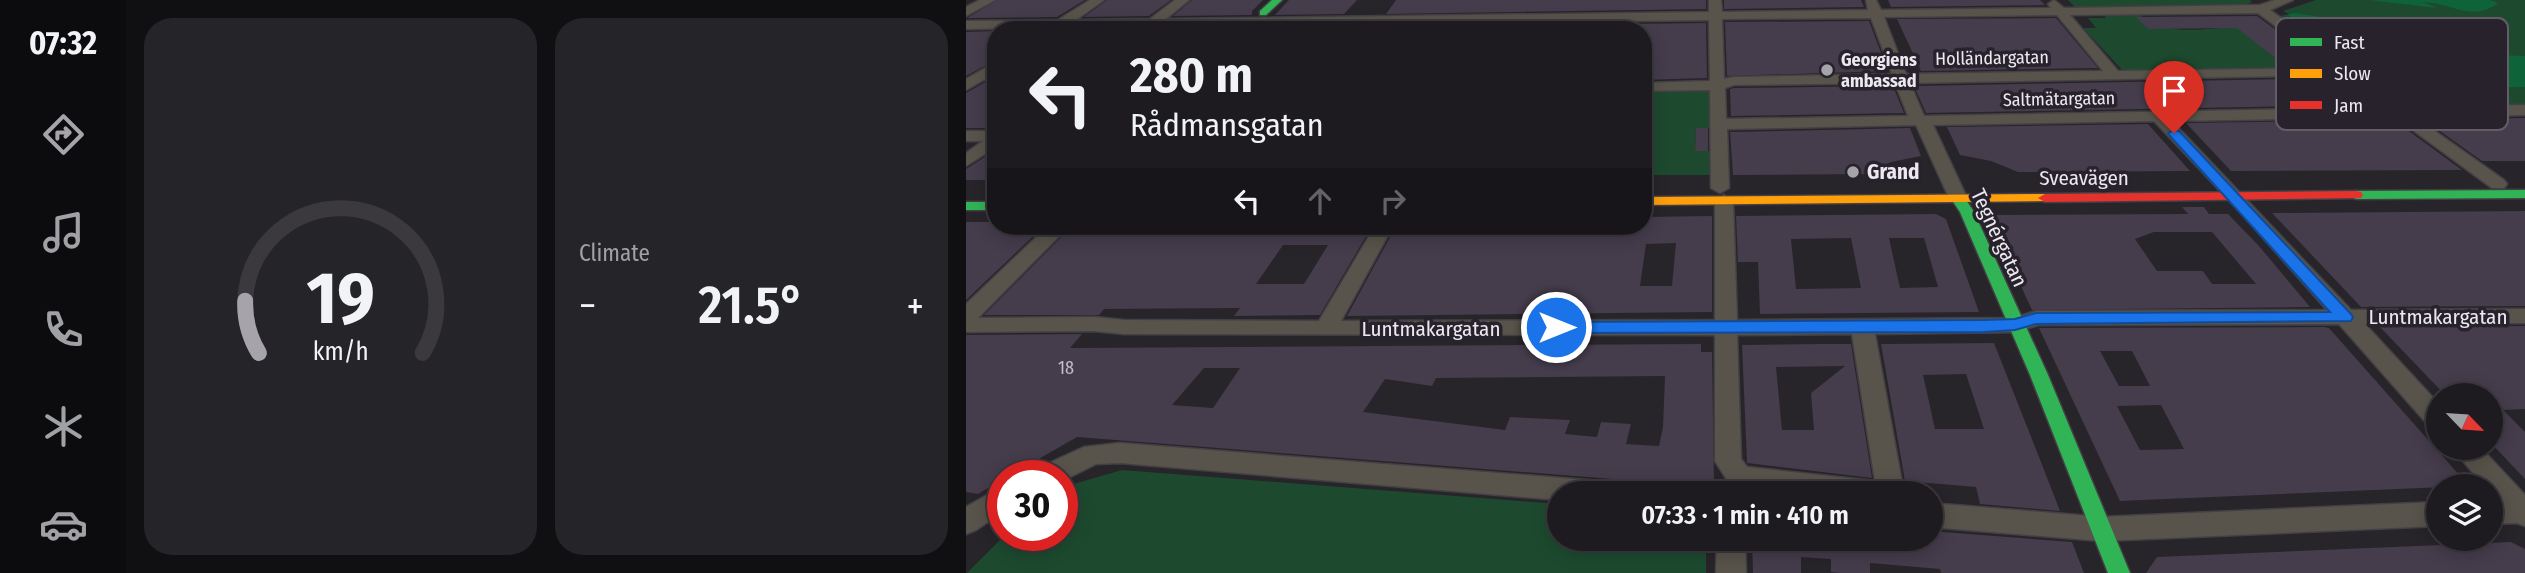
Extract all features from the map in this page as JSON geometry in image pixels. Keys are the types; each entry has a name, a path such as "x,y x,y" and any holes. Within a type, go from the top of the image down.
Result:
{"main road":[{"path":"1254,21 1278,0"},
{"name":"Sveavägen","path":"2230,192 2498,184 2524,193"},
{"name":"Sveavägen","path":"1652,190 1722,194 2524,193"},
{"path":"966,193 987,193"},
{"name":"Sveavägen","path":"1652,200 1722,194"},
{"name":"Tegnérgatan","path":"1955,194 1967,212 2119,573"},
{"path":"966,206 987,206"}],"street":[{"path":"966,12 989,0"},
{"path":"1065,21 1098,0"},
{"path":"1154,21 1183,0"},
{"path":"1534,21 1716,12 2058,8 2261,9 2281,1"},
{"path":"2058,8 2113,75"},
{"name":"Holländargatan","path":"2261,9 2276,20"},
{"name":"Tegnérgatan","path":"1874,10 1914,115 1927,128 1955,194"},
{"path":"1716,12 1727,461 1738,475 1762,481"},
{"path":"1254,21 1459,14 1481,21"},
{"path":"966,25 987,25"},
{"path":"966,86 987,72"},
{"name":"Holländargatan","path":"1652,87 1718,85 1734,81 2276,73"},
{"name":"Saltmätargatan","path":"1719,124 2276,115"},
{"path":"2159,117 2426,406"},
{"path":"2424,130 2498,184"},
{"path":"966,136 987,137"},
{"path":"966,161 987,144"},
{"path":"966,317 1050,235"},
{"path":"1325,329 1379,235"},
{"name":"Luntmakargatan","path":"966,325 1094,324 1124,327 1325,329 1862,326 2015,325 2036,318 2525,316"},
{"path":"1862,326 1889,481"},
{"path":"1078,462 1093,454 1120,453 1547,488"},
{"path":"2476,460 2524,512"},
{"path":"966,524 987,509"},
{"path":"1943,512 2102,529 2426,515"},
{"path":"2503,512 2524,512"},
{"path":"966,524 987,516"},
{"path":"1731,551 1731,573"}],"green space":[{"path":"2068,0 2252,2 2245,5 2075,7"},
{"path":"2316,0 2525,0 2525,109 2508,109 2508,18 2276,17 2289,14 2283,11"},
{"path":"2369,0 2490,0 2498,3 2489,9 2470,11 2433,3 2423,2 2437,8"},
{"path":"2138,13 2148,21 2172,29 2237,27 2276,59 2276,72 2126,74 2083,28 2096,28 2088,18 2106,18 2103,14"},
{"path":"2294,13 2328,18 2291,18 2288,15"},
{"path":"2508,55 2525,56 2525,87 2508,87"},
{"path":"1710,89 1710,128 1696,128 1695,150 1710,151 1711,175 1652,175 1652,90"},
{"path":"1122,470 1547,503 1547,551 1706,551 1706,573 967,573 989,551 1078,551 1078,483"}],"building":[{"path":"997,0 1085,0 1057,17 967,18"},
{"path":"1107,0 1171,0 1149,16 1084,17"},
{"path":"1192,0 1263,0 1252,11 1252,15 1173,16"},
{"path":"1289,0 1357,0 1344,14 1275,15"},
{"path":"1396,0 1706,0 1706,9 1386,14"},
{"path":"1724,0 1861,0 1864,7 1724,9"},
{"path":"1888,0 2040,0 2045,5 1891,7"},
{"path":"2257,16 2276,30 2276,59 2237,28 2148,29 2136,17"},
{"path":"2056,18 2098,68 1921,71 1897,19"},
{"path":"1869,21 1888,71 1727,76 1725,22"},
{"path":"1706,23 1707,78 1652,80 1652,24"},
{"path":"987,31 987,65 966,76 966,32"},
{"path":"2276,79 2276,106 1926,113 1914,86"},
{"path":"987,81 987,128 966,128 966,93"},
{"path":"1893,86 1904,113 1731,116 1730,89 1734,88"},
{"path":"2508,118 2525,118 2525,161 2482,161 2438,130 2508,130"},
{"path":"2276,122 2276,130 2408,130 2462,170 2231,171 2186,123"},
{"path":"2148,124 2190,171 2018,172 1991,161 1960,155 1947,127"},
{"path":"1696,128 1708,128 1708,151 1695,151"},
{"path":"1910,128 1921,156 1891,162 1872,174 1733,175 1730,132"},
{"path":"987,156 987,180 966,180 966,169"},
{"path":"2182,207 2204,207 2209,214 2228,214 2310,307 2032,310 1988,215 2188,214","holes":["2154,232 2212,232 2256,284 2212,284 2203,271 2157,271 2135,239"]},
{"path":"2525,211 2525,306 2361,307 2272,213"},
{"path":"1936,214 1946,219 1979,312 1760,314 1758,262 1738,262 1736,216","holes":["1851,238 1861,288 1796,289 1791,239","1889,238 1924,238 1938,287 1900,288"]},
{"path":"1712,216 1712,312 1347,316 1391,235 1652,235 1652,217","holes":["1676,243 1672,286 1640,286 1646,244"]},
{"path":"966,222 987,222 987,235 1035,235 966,300"},
{"path":"1063,235 1367,235 1320,315 1234,316 1240,308 1104,309 1099,315 984,315","holes":["1283,245 1328,245 1304,284 1256,284"]},
{"path":"2525,326 2525,409 2503,410 2503,383 2434,383 2380,327"},
{"path":"2039,328 2329,328 2426,437 2426,460 2446,460 2458,474 2426,474 2426,488 2120,501","holes":["2100,351 2132,351 2150,386 2119,386","2161,405 2184,449 2140,450 2117,406"]},
{"path":"1082,334 1070,348 1701,344 1701,352 1712,352 1714,481 1638,481 1077,437 1037,460 987,460 987,489 978,494 966,492 966,335","holes":["1204,368 1240,368 1213,408 1172,405","1665,376 1663,427 1659,446 1626,444 1631,424 1601,422 1597,437 1565,434 1570,420 1510,417 1505,430 1363,412 1385,379 1432,386 1436,378"]},
{"path":"1994,343 2060,511 1980,504 1976,487 1943,484 1943,481 1905,481 1881,344","holes":["1966,374 1984,429 1935,429 1923,375"]},
{"path":"1851,344 1872,478 1747,463 1742,345","holes":["1845,366 1811,393 1814,430 1782,430 1776,367"]},
{"path":"2503,410 2525,432 2525,479 2503,456"},
{"path":"1943,532 2072,542 2084,573 1941,573 1940,569 1870,563 1870,573 1840,573 1831,572 1831,559 1801,557 1801,573 1753,573 1752,551 1943,551"},
{"path":"2503,542 2511,542 2525,549 2525,573 2146,573 2157,557 2426,546 2426,551 2503,551"}],"traffic: fast":[{"path":"1263,13 1277,0"},
{"path":"2356,195 2525,194"},
{"path":"1959,200 1967,212 2039,375 2119,573"},
{"path":"966,206 987,206"}],"traffic: slow":[{"path":"1652,201 2045,198"}],"traffic: jam":[{"path":"2045,198 2356,195"}],"place":[{"name":"Georgiens ambassad","path":"1827,70"},
{"name":"Grand","path":"1853,172"}],"route":[{"path":"1556,327 1984,326 2015,325 2036,318 2345,317 2248,209 2174,133"}]}
